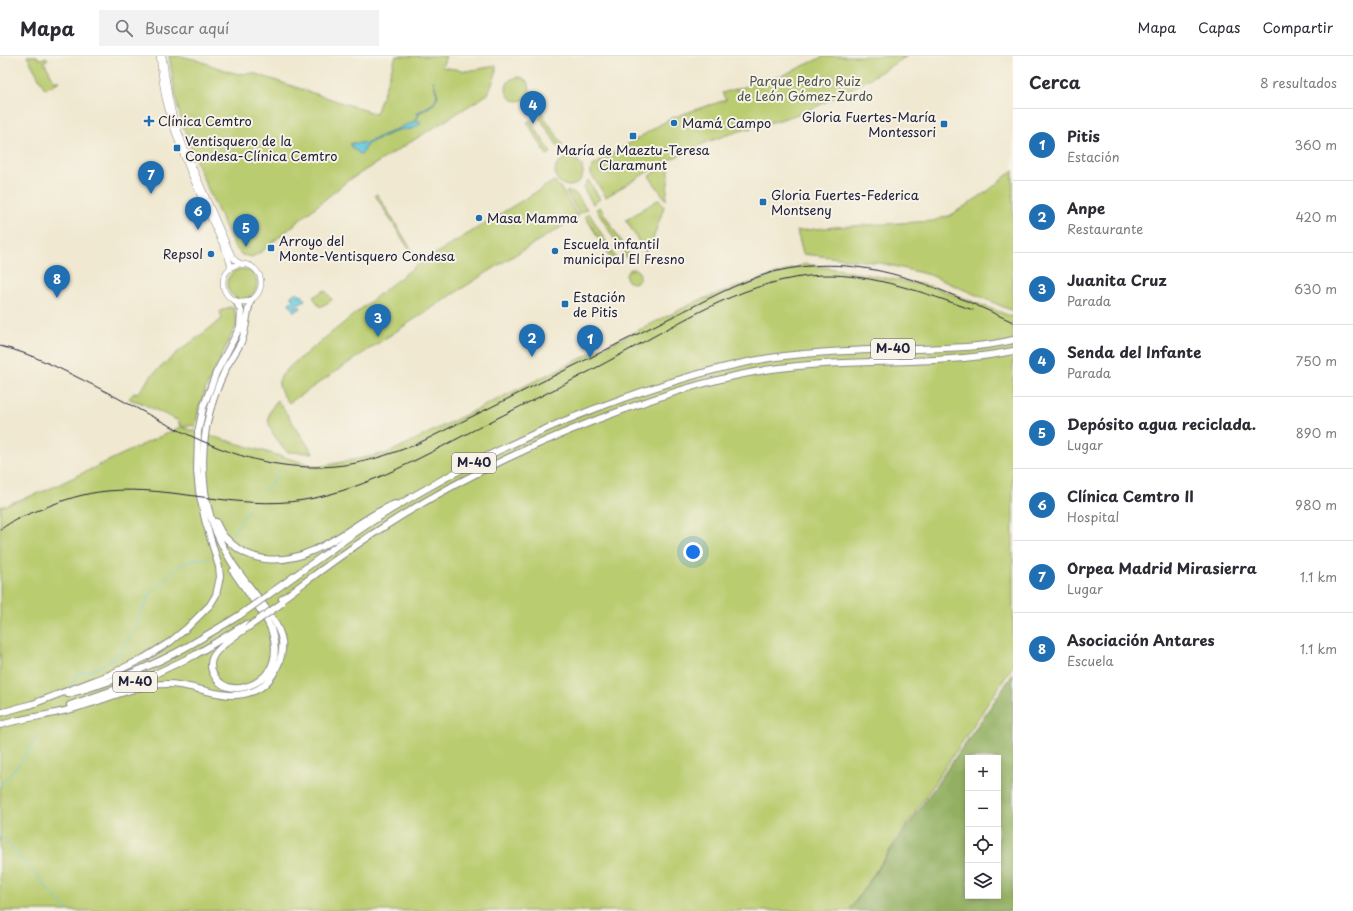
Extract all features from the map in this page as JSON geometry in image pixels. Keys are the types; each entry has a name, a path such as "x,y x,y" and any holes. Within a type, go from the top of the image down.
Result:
{"highway":[{"path":"30,705 109,675 144,658 170,642 187,628 210,605 216,595 219,584 219,567 205,520 202,492 204,434 209,413 223,375 242,340 251,300"},
{"path":"236,301 241,311 240,327 216,373 203,408 198,432 197,472 207,519 217,544 229,565 269,623 275,644 273,663 267,673 259,681 251,686 240,688 223,686 216,679 212,671 212,660 214,655 246,626"},
{"name":"M-40","path":"0,713 83,690 138,670 189,646 240,615 376,519 440,481 521,440 586,412 692,375 732,365 772,358 842,351 965,347 1013,340"},
{"name":"M-40","path":"0,725 86,701 142,680 195,655 246,626 382,528 445,490 525,450 591,421 695,386 735,375 774,368 846,363 930,361 1013,351"},
{"path":"202,492 223,535 238,549 248,555 261,559 278,560 294,558 313,551 334,540 374,514 440,481"},
{"path":"16,721 80,707 145,686 168,684 190,687 226,696 241,695 255,691 274,675 279,664 282,641 276,624 231,562 220,541 202,492"}],"main road":[{"path":"159,56 165,97 176,133 187,164 227,254 230,269"},
{"path":"163,56 169,96 185,148 232,256 243,265"},
{"path":"243,265 250,266 259,274 261,284 258,293 251,300 244,302 236,301 228,295 224,288 224,280 230,269 243,265"}],"green space":[{"path":"27,56 37,56 39,59 46,57 48,59 44,62 55,82 60,81 45,89"},
{"path":"169,56 180,56 194,59 239,74 253,73 376,114 396,56 446,56 442,67 467,71 496,66 496,74 488,94 346,182 261,252 252,257 242,255 234,246 199,169 187,138 180,114"},
{"name":"Parque Pedro Ruiz de León Gómez-Zurdo","path":"825,56 907,56 831,100 793,116 724,136 696,147 657,167 606,197 591,174 593,166 672,118 726,100 722,93 781,76"},
{"path":"518,77 526,81 530,89 526,97 518,101 510,97 506,89 510,81"},
{"path":"541,112 563,145 559,148 538,115"},
{"path":"530,120 551,153 547,155 527,122"},
{"path":"569,158 579,162 583,172 579,182 569,186 559,182 555,172 559,162"},
{"path":"669,164 669,175 666,200 649,176"},
{"path":"1013,170 1013,311 930,275 881,263 803,254 797,231 835,227 933,221 951,215 988,191"},
{"path":"588,180 600,199 593,204 584,188"},
{"path":"554,181 560,187 578,217 468,284 289,403 281,390 279,381 284,373 294,363 417,265"},
{"path":"570,191 577,195 587,209 579,214 566,192"},
{"path":"377,194 415,255 413,256 375,195"},
{"path":"659,199 664,207 653,239 645,252 626,220"},
{"path":"600,207 630,256 626,258 596,209"},
{"path":"589,213 619,263 615,265 585,216"},
{"path":"806,264 931,286 1013,317 1013,666 849,911 0,911 0,507 47,490 180,427 318,467 388,453 700,300"},
{"path":"242,269 248,270 256,278 256,290 248,298 242,299 236,298 228,290 227,284 228,278 236,270"},
{"path":"630,269 636,269 640,273 640,279 636,283 630,283 626,279 626,273"},
{"path":"325,290 332,300 320,307 313,297"},
{"path":"230,307 234,309 237,324 206,388 199,408 195,428 193,425 185,427 179,425 179,421 129,398 134,393 139,392 152,375 178,352 222,319 220,311"},
{"path":"277,400 313,453 287,452 276,438 270,428 269,418 271,410"},
{"path":"1013,674 1013,911 849,911"}],"water":[{"path":"433,80 438,96 434,104 418,114 418,118 415,122 420,121 421,124 412,129 398,130 367,144 363,153 360,154 351,147 351,143 365,143 413,122 417,117 417,113 434,103 437,95"},
{"path":"296,292 300,294 299,297 302,295 305,300 295,306 301,307 294,312 289,303 294,300 291,296"}],"waterway":[{"path":"263,491 270,485 279,471"},
{"path":"232,534 249,509"},
{"path":"69,687 78,674 97,668 116,657 135,629 149,595 181,564 196,559 210,559"},
{"path":"0,785 26,755 40,732"},
{"path":"0,835 68,911"}],"railway":[{"path":"0,346 13,349 49,363 156,419 217,447 248,458 281,465 315,467 360,462 385,456 417,444 722,292 773,272 806,266 837,265 897,275 955,296 1013,322"},
{"path":"0,530 20,518 74,497 107,491 156,491 230,500 279,503 304,500 352,488 420,458 590,371 719,302 769,284 795,278 822,275 880,281 918,291 973,310"}],"place":[{"name":"Clínica Cemtro","path":"149,121"},
{"name":"Mamá Campo","path":"674,123"},
{"name":"Senda del Infante","path":"533,124"},
{"name":"Gloria Fuertes-María Montessori","path":"944,124"},
{"name":"María de Maeztu-Teresa Claramunt","path":"633,136"},
{"name":"Ventisquero de la Condesa-Clínica Cemtro","path":"177,148"},
{"name":"Orpea Madrid Mirasierra","path":"151,194"},
{"name":"Gloria Fuertes-Federica Montseny","path":"763,202"},
{"name":"Masa Mamma","path":"479,218"},
{"name":"Clínica Cemtro II","path":"198,230"},
{"name":"Depósito agua reciclada.","path":"246,247"},
{"name":"Arroyo del Monte-Ventisquero Condesa","path":"271,248"},
{"name":"Escuela infantil municipal El Fresno","path":"555,251"},
{"name":"Repsol","path":"211,254"},
{"name":"Asociación Antares","path":"57,298"},
{"name":"Estación de Pitis","path":"565,304"},
{"name":"Juanita Cruz","path":"378,337"},
{"name":"Anpe","path":"532,357"},
{"name":"Pitis","path":"590,358"}]}
